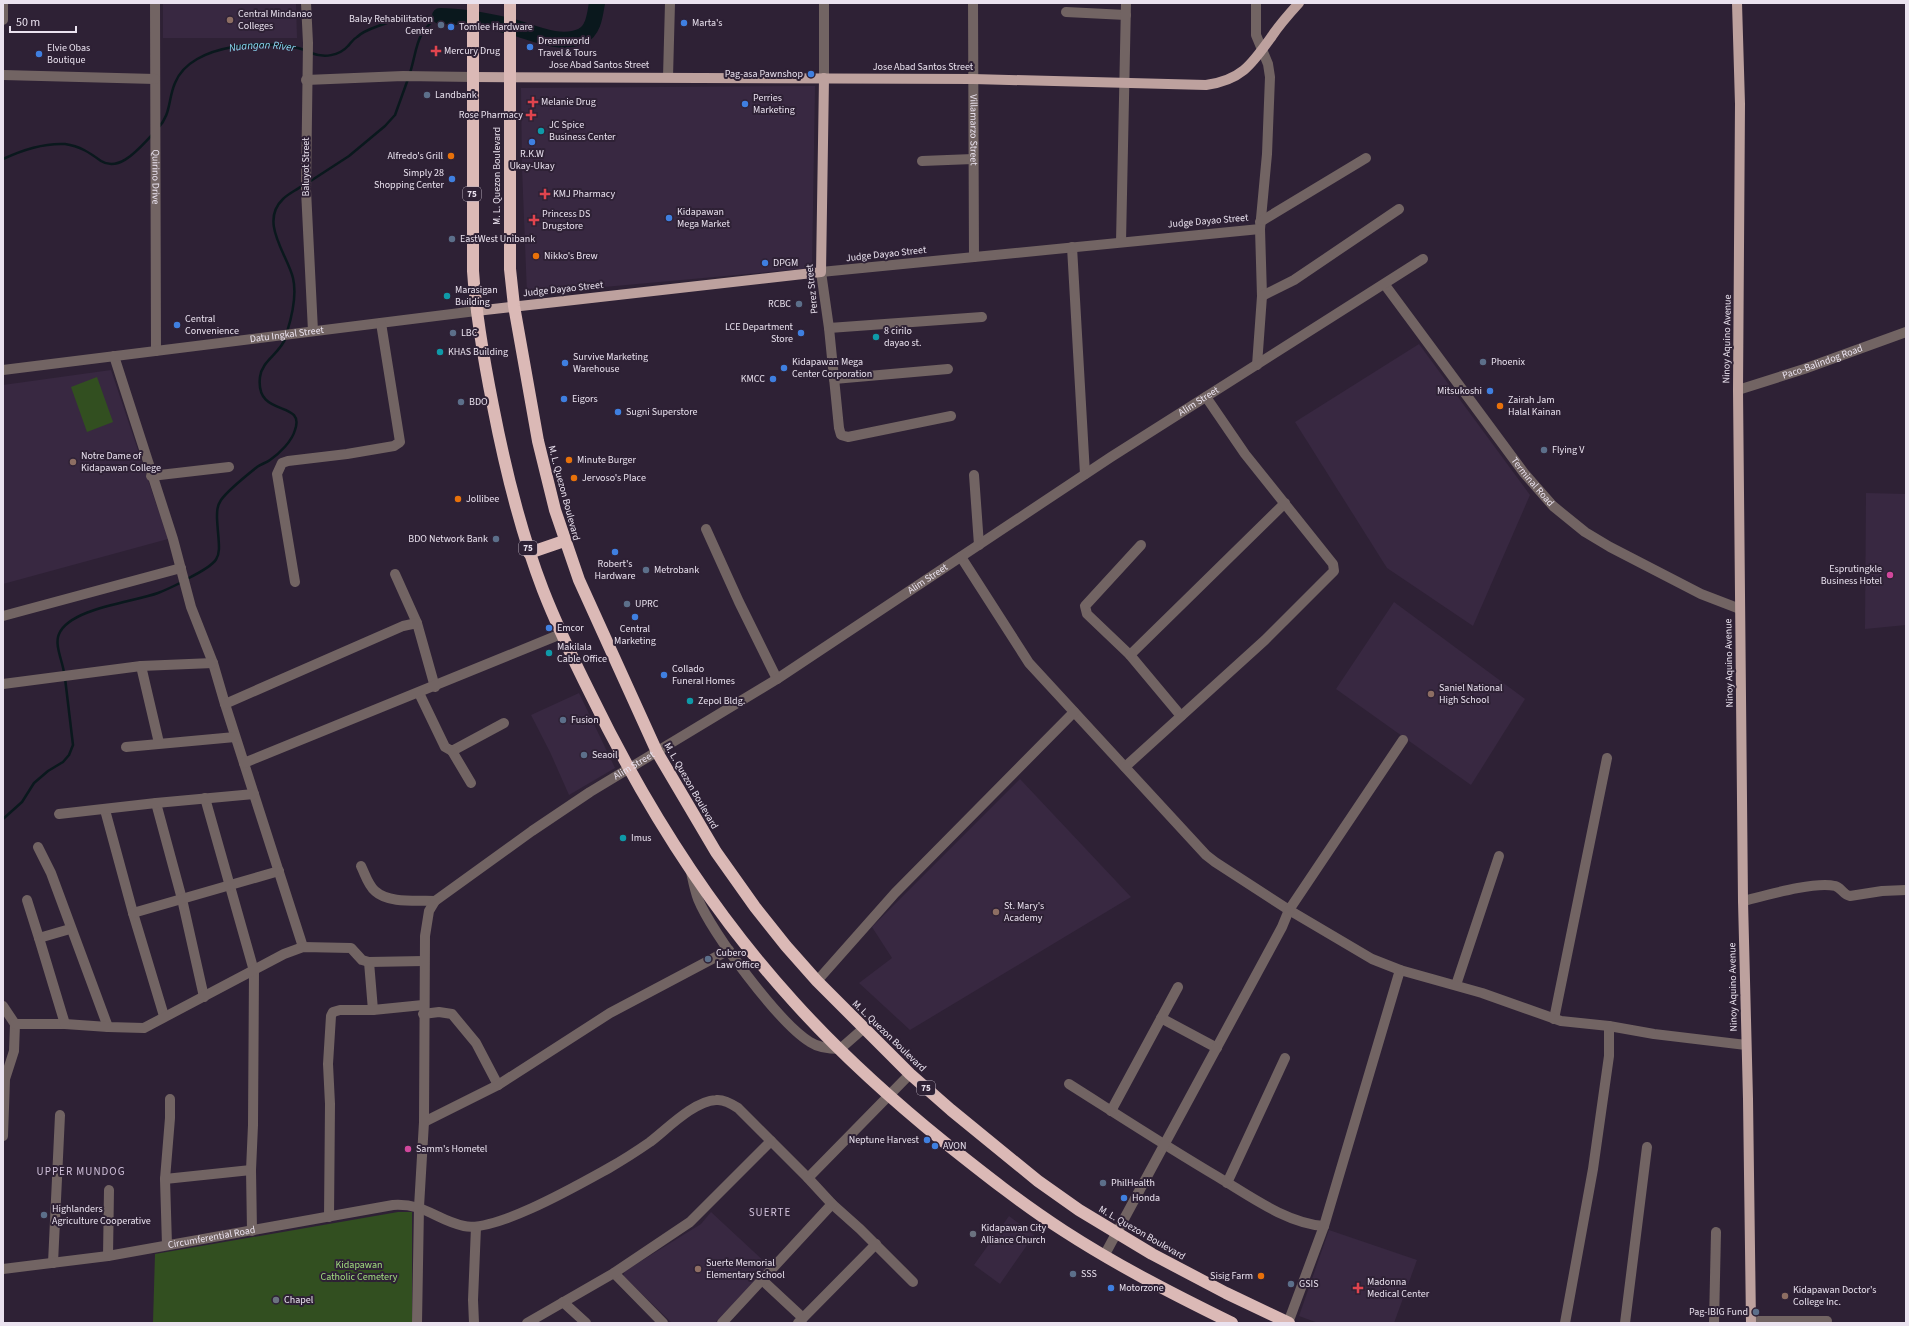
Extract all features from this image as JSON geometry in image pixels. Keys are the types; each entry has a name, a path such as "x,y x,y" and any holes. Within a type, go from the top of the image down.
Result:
{"highway":[{"name":"75","path":"473,3 472,228 476,311 502,450 529,553 561,634 628,769 647,802 691,870 761,964 794,1002 840,1049 890,1096 973,1165 1063,1231 1104,1256 1232,1323"},
{"name":"M. L. Quezon Boulevard","path":"510,5 509,227 514,306 538,441 564,541 596,620 657,752 716,852 755,907 786,946 817,981 910,1074 951,1110 1038,1181 1116,1234 1200,1280 1289,1323"},
{"path":"529,553 564,541"}],"main road":[{"name":"Jose Abad Santos Street","path":"473,77 973,79 1206,85 1222,83 1242,72 1254,61 1278,27 1299,3"},
{"name":"Ninoy Aquino Avenue","path":"1737,3 1740,104 1738,390 1743,901 1748,1099 1751,1322"},
{"name":"Perez Street","path":"821,272 824,78"},
{"name":"Judge Dayao Street","path":"476,311 821,272"}],"street":[{"path":"3,3 3,20"},
{"name":"Quirino Drive","path":"154,3 156,351"},
{"name":"Baluyot Street","path":"306,3 308,59 306,80 305,172 313,331"},
{"path":"668,78 670,3"},
{"name":"Perez Street","path":"824,3 824,78"},
{"name":"Villamarzo Street","path":"973,3 974,257"},
{"path":"1121,242 1126,3"},
{"path":"1256,3 1256,36 1268,64 1270,77 1267,154 1260,225 1262,296 1257,365"},
{"path":"1066,12 1126,15"},
{"path":"3,75 155,79"},
{"path":"306,80 403,76 473,77"},
{"path":"1260,225 1366,158"},
{"path":"922,160 974,159"},
{"path":"1262,296 1294,280 1399,209"},
{"name":"Judge Dayao Street","path":"821,272 1121,242 1260,225"},
{"path":"1072,247 1084,474"},
{"name":"Alim Street","path":"435,901 532,831 628,769 777,678 1084,474 1385,285 1423,259"},
{"name":"Perez Street","path":"821,272 829,328 839,428 843,436 848,437 951,416"},
{"name":"Terminal Road","path":"1385,285 1524,473 1553,506 1585,532 1610,547 1701,594 1740,609"},
{"name":"Datu Ingkal Street","path":"3,370 476,311"},
{"path":"829,328 982,317"},
{"path":"295,582 277,474 282,463 394,446 400,442 382,323"},
{"name":"Paco-Balindog Road","path":"1738,390 1804,369 1906,332"},
{"path":"114,356 182,571 196,622 213,663 235,737 303,947"},
{"path":"834,379 948,369"},
{"path":"1125,767 1265,640 1334,571 1333,564 1245,454 1206,397"},
{"path":"151,476 229,467"},
{"path":"974,475 979,545"},
{"path":"1130,655 1285,503"},
{"path":"706,529 739,602 777,678"},
{"path":"1141,545 1085,606 1084,610 1086,614 1130,655 1181,716"},
{"path":"960,557 1029,663 1206,855 1289,910 1380,964 1482,993 1554,1019 1609,1026 1654,1034 1746,1045"},
{"path":"3,616 182,571"},
{"path":"395,574 417,623 435,687"},
{"path":"225,704 403,626 417,623"},
{"path":"244,763 435,687 561,634"},
{"path":"3,684 141,666 213,663"},
{"path":"141,666 159,743"},
{"path":"419,693 445,747 452,751 471,783"},
{"path":"817,981 895,893 1074,712"},
{"path":"452,751 504,724"},
{"path":"126,747 235,737"},
{"path":"1104,1256 1165,1146 1282,927 1289,910 1403,740"},
{"path":"1554,1019 1607,758"},
{"path":"59,814 254,794"},
{"path":"205,798 254,971 253,1125 251,1170 252,1231"},
{"path":"156,803 182,899 204,997"},
{"path":"105,810 133,913 164,1016"},
{"path":"38,847 51,874 70,929 108,1027"},
{"path":"1456,985 1498,856"},
{"path":"361,866 371,886 381,895 401,899 435,901 429,911 426,922 424,961 424,1122 419,1207 417,1323"},
{"path":"691,870 698,898 708,919 729,950 762,992 801,1035 810,1042 822,1048 840,1049 864,1028"},
{"path":"133,913 279,871"},
{"path":"1743,901 1791,889 1816,886 1834,886 1850,896 1882,891 1906,890"},
{"path":"26,900 65,1024"},
{"path":"39,938 70,929"},
{"path":"15,1024 65,1024 144,1028 164,1016 204,997 284,954 303,947 351,948 362,960 369,962 424,961"},
{"path":"424,1122 498,1085 610,1013 729,950"},
{"path":"369,962 373,1010"},
{"path":"1289,1323 1324,1226 1400,970"},
{"path":"1111,1111 1178,987"},
{"path":"3,1006 15,1024 14,1051 5,1079 3,1136"},
{"path":"329,1217 330,1104 328,1064 331,1016 334,1012 340,1010 423,1009 452,1014 476,1043 498,1085"},
{"path":"1161,1018 1217,1048"},
{"path":"1565,1323 1593,1169 1609,1056 1609,1026"},
{"path":"1227,1183 1285,1058"},
{"path":"808,1178 910,1074"},
{"path":"1069,1084 1165,1146 1281,1214 1308,1224 1324,1226"},
{"path":"167,1245 165,1179 170,1099"},
{"path":"474,1323 473,1300 476,1227 499,1222 610,1168 644,1146 684,1115 706,1102 716,1099 728,1102 738,1108 832,1204 876,1244 912,1282"},
{"path":"53,1263 60,1115"},
{"path":"527,1323 614,1273 690,1222 771,1141"},
{"path":"1625,1323 1647,1147"},
{"path":"165,1179 251,1170"},
{"path":"108,1256 109,1190"},
{"path":"722,1323 761,1279 832,1204"},
{"name":"Circumferential Road","path":"3,1269 108,1256 393,1206 409,1205 419,1207 464,1226 476,1227"},
{"path":"1714,1323 1716,1232"},
{"path":"761,1279 801,1320 876,1244"},
{"path":"614,1273 663,1323"},
{"path":"563,1302 586,1323"},
{"path":"1751,1322 1827,1321"}],"shaded area":[{"name":"Central Mindanao Colleges","path":"163,3 296,3 297,38 163,38"},
{"name":"Kidapawan Mega Market","path":"815,86 812,268 527,294 522,168 521,88"},
{"path":"1419,344 1530,495 1473,626 1387,568 1295,422"},
{"name":"Notre Dame of Kidapawan College","path":"111,370 168,539 3,584 3,385"},
{"path":"1866,493 1906,494 1906,625 1865,629"},
{"name":"Saniel National High School","path":"1394,602 1525,699 1471,785 1336,689"},
{"path":"579,693 615,768 569,795 550,752 531,715"},
{"name":"St. Mary's Academy","path":"1020,779 1131,897 910,1030 859,983 892,958 872,927"},
{"name":"Suerte Memorial Elementary School","path":"711,1212 769,1266 715,1323 672,1323 623,1276 625,1271 701,1224"},
{"path":"1009,1216 1034,1235 1000,1284 974,1265"},
{"name":"Madonna Medical Center","path":"1329,1230 1417,1260 1394,1323 1318,1323 1299,1316"}],"green space":[{"path":"97,377 113,422 87,432 71,387"},
{"name":"Kidapawan Catholic Cemetery","path":"398,1212 412,1212 412,1323 153,1323 155,1254"}],"waterway":[{"name":"Nuangan River","path":"440,16 486,21 513,27 547,38 565,40 582,36 589,30 595,17 597,3"},
{"name":"Nuangan River","path":"311,53 326,56 336,54 348,46 362,33 375,27 402,19 439,16"},
{"path":"410,73 416,48 422,34 426,28 440,16"},
{"name":"Nuangan River","path":"158,128 165,118 175,83 184,69 197,59 214,52 233,47 253,45 272,45 305,50"},
{"path":"309,182 349,156 385,126 395,115 408,79"},
{"name":"Nuangan River","path":"3,159 33,148 65,144 80,148 108,164 115,164 136,152 152,135"},
{"path":"287,332 291,319 294,285 290,269 274,228 274,218 276,208 283,199 303,185"},
{"path":"187,579 209,567 218,556 219,542 217,513 221,500 248,474 278,454 288,442 295,430 296,421 293,415 265,399 261,390 261,371 280,348 286,337"},
{"path":"64,673 59,654 58,638 65,625 89,612 158,593 182,582"},
{"path":"3,819 22,802 34,783 48,771 63,762 69,755 73,745 65,678"}],"place":[{"name":"Central Mindanao Colleges","path":"230,20"},
{"name":"Marta's","path":"684,23"},
{"name":"Balay Rehabilitation Center","path":"441,25"},
{"name":"Tomlee Hardware","path":"451,27"},
{"name":"Dreamworld Travel & Tours","path":"530,47"},
{"name":"Mercury Drug","path":"436,51"},
{"name":"Elvie Obas Boutique","path":"39,54"},
{"name":"Pag-asa Pawnshop","path":"811,74"},
{"name":"Landbank","path":"427,95"},
{"name":"Melanie Drug","path":"533,102"},
{"name":"Perries Marketing","path":"745,104"},
{"name":"Rose Pharmacy","path":"531,115"},
{"name":"JC Spice Business Center","path":"541,131"},
{"name":"R.K.W Ukay-Ukay","path":"532,142"},
{"name":"Alfredo's Grill","path":"451,156"},
{"name":"Simply 28 Shopping Center","path":"452,179"},
{"name":"KMJ Pharmacy","path":"545,194"},
{"name":"Kidapawan Mega Market","path":"669,218"},
{"name":"Princess DS Drugstore","path":"534,220"},
{"name":"EastWest Unibank","path":"452,239"},
{"name":"Nikko's Brew","path":"536,256"},
{"name":"DPGM","path":"765,263"},
{"name":"Marasigan Building","path":"447,296"},
{"name":"RCBC","path":"799,304"},
{"name":"Central Convenience","path":"177,325"},
{"name":"LBC","path":"453,333"},
{"name":"LCE Department Store","path":"801,333"},
{"name":"8 cirilo dayao st.","path":"876,337"},
{"name":"KHAS Building","path":"440,352"},
{"name":"Phoenix","path":"1483,362"},
{"name":"Survive Marketing Warehouse","path":"565,363"},
{"name":"Kidapawan Mega Center Corporation","path":"784,368"},
{"name":"KMCC","path":"773,379"},
{"name":"Mitsukoshi","path":"1490,391"},
{"name":"Eigors","path":"564,399"},
{"name":"BDO","path":"461,402"},
{"name":"Zairah Jam Halal Kainan","path":"1500,406"},
{"name":"Sugni Superstore","path":"618,412"},
{"name":"Flying V","path":"1544,450"},
{"name":"Minute Burger","path":"569,460"},
{"name":"Notre Dame of Kidapawan College","path":"73,462"},
{"name":"Jervoso's Place","path":"574,478"},
{"name":"Jollibee","path":"458,499"},
{"name":"BDO Network Bank","path":"496,539"},
{"name":"Robert's Hardware","path":"615,552"},
{"name":"Metrobank","path":"646,570"},
{"name":"Esprutingkle Business Hotel","path":"1890,575"},
{"name":"UPRC","path":"627,604"},
{"name":"Central Marketing","path":"635,617"},
{"name":"Emcor","path":"549,628"},
{"name":"Makilala Cable Office","path":"549,653"},
{"name":"Collado Funeral Homes","path":"664,675"},
{"name":"Saniel National High School","path":"1431,694"},
{"name":"Zepol Bldg.","path":"690,701"},
{"name":"Fusion","path":"563,720"},
{"name":"Seaoil","path":"584,755"},
{"name":"Imus","path":"623,838"},
{"name":"St. Mary's Academy","path":"996,912"},
{"name":"Cubero Law Office","path":"708,959"},
{"name":"Neptune Harvest","path":"927,1140"},
{"name":"AVON","path":"935,1146"},
{"name":"Samm's Hometel","path":"408,1149"},
{"name":"PhilHealth","path":"1103,1183"},
{"name":"Honda","path":"1124,1198"},
{"name":"Highlanders Agriculture Cooperative","path":"44,1215"},
{"name":"Kidapawan City Alliance Church","path":"973,1234"},
{"name":"Suerte Memorial Elementary School","path":"698,1269"},
{"name":"SSS","path":"1073,1274"},
{"name":"Sisig Farm","path":"1261,1276"},
{"name":"GSIS","path":"1291,1284"},
{"name":"Motorzone","path":"1111,1288"},
{"name":"Madonna Medical Center","path":"1358,1288"},
{"name":"Kidapawan Doctor's College Inc.","path":"1785,1296"},
{"name":"Chapel","path":"276,1300"},
{"name":"Pag-IBIG Fund","path":"1756,1312"}],"district":[{"name":"UPPER MUNDOG","path":"81,1171"},
{"name":"SUERTE","path":"770,1212"}]}
